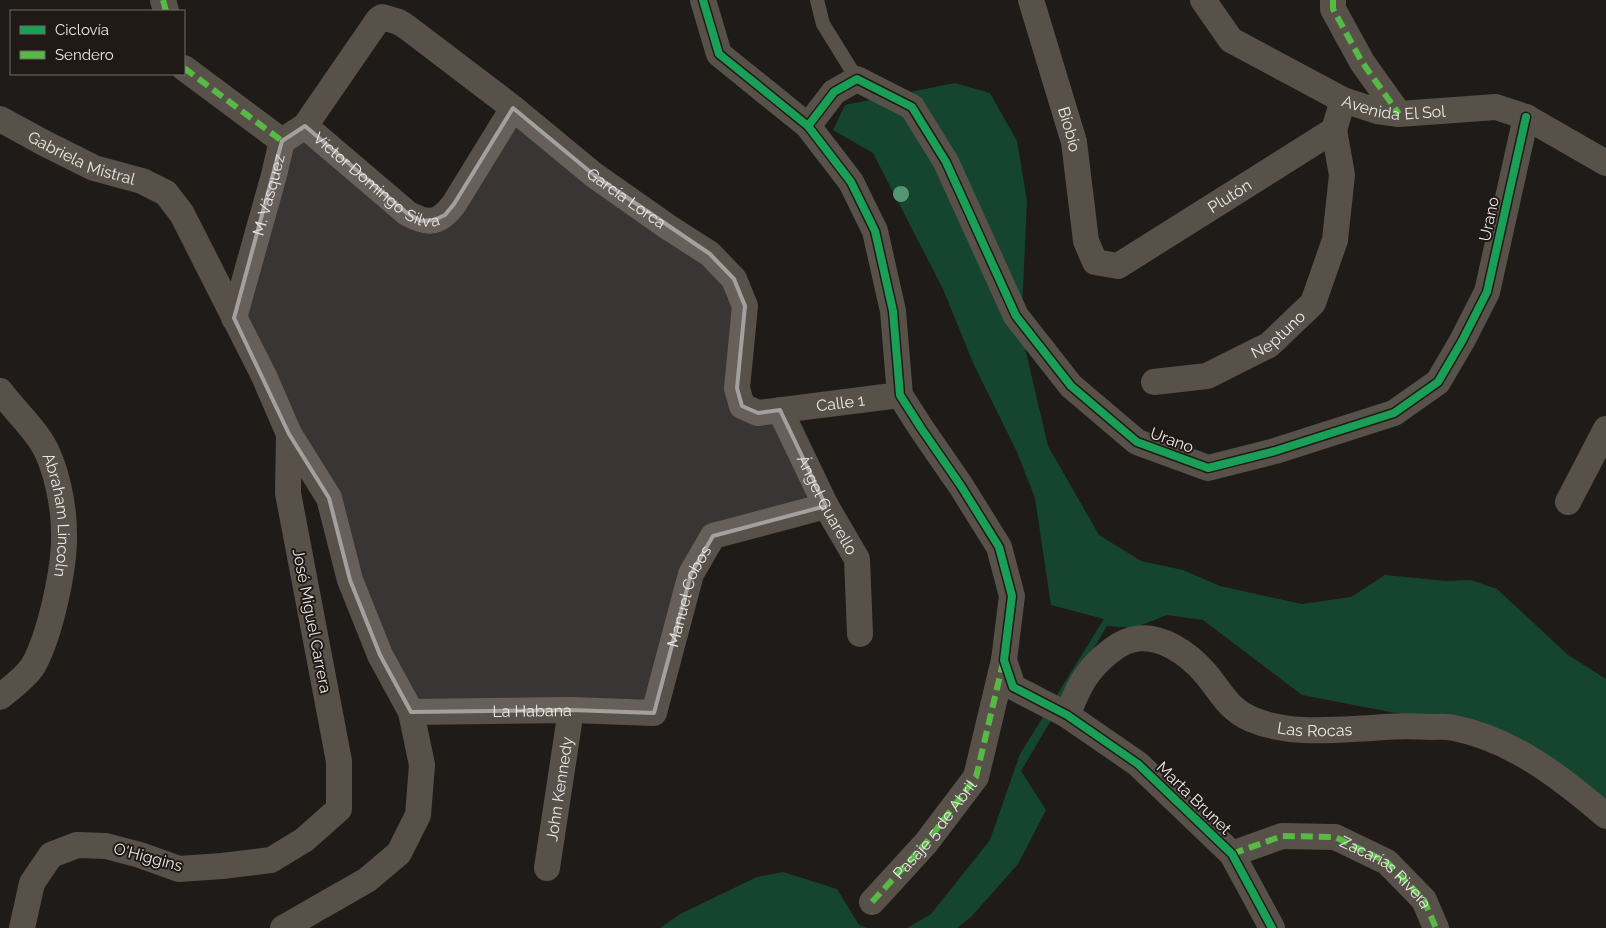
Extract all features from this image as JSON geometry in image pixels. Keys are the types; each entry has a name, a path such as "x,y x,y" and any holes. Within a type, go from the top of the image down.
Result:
{"street":[{"path":"703,0 719,54 808,126 851,182 875,231 893,311 900,395"},
{"name":"Bíobío","path":"1031,0 1074,142 1086,241 1095,262"},
{"name":"Avenida El Sol","path":"1203,0 1231,40 1343,100 1377,111 1399,114 1496,107 1526,117 1606,163"},
{"path":"1333,0 1334,9 1362,62 1399,114"},
{"name":"García Lorca","path":"382,17 399,22 408,28 513,108 594,175 710,254 734,279 745,306 737,388 742,406 758,413 780,410"},
{"name":"M. Vásquez","path":"234,318 282,141 305,126 378,20 382,17"},
{"path":"185,69 282,141"},
{"path":"808,126 834,92 857,79"},
{"name":"Urano","path":"857,79 912,107 946,162 1016,316 1071,386 1137,442 1208,468 1275,451 1394,413 1438,382 1487,292 1526,117"},
{"path":"1334,130 1343,100"},
{"name":"Víctor Domingo Silva","path":"305,126 407,213 421,221 428,221 445,215 513,108"},
{"name":"Gabriela Mistral","path":"0,120 94,168 142,181 166,192"},
{"name":"Plutón","path":"1095,262 1118,266 1334,130"},
{"name":"Neptuno","path":"1154,382 1206,376 1269,345 1313,303 1335,240 1342,175 1334,130"},
{"name":"José Miguel Carrera","path":"166,192 182,214 264,376 289,434 330,498 350,580 380,655 411,712 422,765 418,815 399,853 367,880 283,928"},
{"name":"Abraham Lincoln","path":"0,392 42,442 54,471 61,502 64,534 56,599 46,633 32,666 0,698"},
{"name":"Calle 1","path":"780,410 900,395"},
{"name":"Pasaje 5 de Abril","path":"872,902 926,843 976,777 1004,660 1012,596 999,547 900,395"},
{"name":"Ángel Guarello","path":"780,410 826,506 857,559 860,634"},
{"path":"1568,502 1606,429"},
{"name":"José Miguel Carrera","path":"289,434 288,493 339,761 339,809"},
{"name":"Manuel Cobos","path":"654,714 691,574 712,536 826,506"},
{"name":"Las Rocas","path":"1067,715 1085,677 1108,652 1131,640 1156,639 1180,651 1206,674 1226,702 1250,719 1287,729 1328,730 1401,726 1453,728 1482,736 1512,749 1574,788 1606,816"},
{"name":"Marta Brunet","path":"1004,660 1013,687 1067,715 1138,764 1232,854 1272,928"},
{"name":"La Habana","path":"411,712 570,710 654,714"},
{"name":"John Kennedy","path":"547,868 570,710"},
{"name":"O'Higgins","path":"22,928 32,883 51,855 60,851 77,845 106,846 140,855 179,869 271,860 304,840 339,809"},
{"name":"Zacarías Rivera","path":"1232,854 1282,836 1335,837 1387,862 1424,900 1436,928"}],"lane":[{"path":"817,0 823,24 857,79"}],"highlighted area":[{"path":"513,108 594,175 710,254 734,279 745,306 737,388 742,406 758,413 780,410 826,506 713,536 691,574 654,713 571,710 411,712 380,655 350,580 329,498 289,434 234,318 282,141 305,126 407,213 421,221 434,220 445,215 454,204"}],"green space":[{"path":"955,83 990,93 1017,141 1027,201 1021,331 1048,446 1099,535 1141,561 1183,570 1220,586 1302,604 1351,597 1385,575 1446,581 1471,580 1497,589 1568,655 1606,679 1606,801 1510,735 1302,695 1203,620 1167,615 1134,628 1107,626 1021,771 1046,810 1018,864 971,917 957,928 907,928 931,914 990,840 1020,754 1104,619 1051,605 1035,498 1017,452 974,365 943,289 873,153 833,130 845,105"},
{"path":"783,872 837,889 859,925 868,928 660,928 680,914 757,877"}],"marked path":[{"path":"163,0 166,10"},
{"path":"1333,0 1333,9 1362,62 1399,114"},
{"path":"185,69 282,141"},
{"path":"872,902 926,843 976,777 1003,663"},
{"path":"1232,854 1282,836 1335,837 1387,862 1424,900 1436,928"}],"cycle path":[{"path":"703,0 719,54 808,126 851,182 875,231 893,311 900,395 999,547 1012,596 1004,660 1013,687 1067,715 1138,764 1232,854 1272,928"},
{"path":"808,126 834,92 857,79 912,107 946,162 1016,316 1071,386 1137,442 1208,468 1275,451 1394,413 1438,382 1487,292 1526,117"}]}
